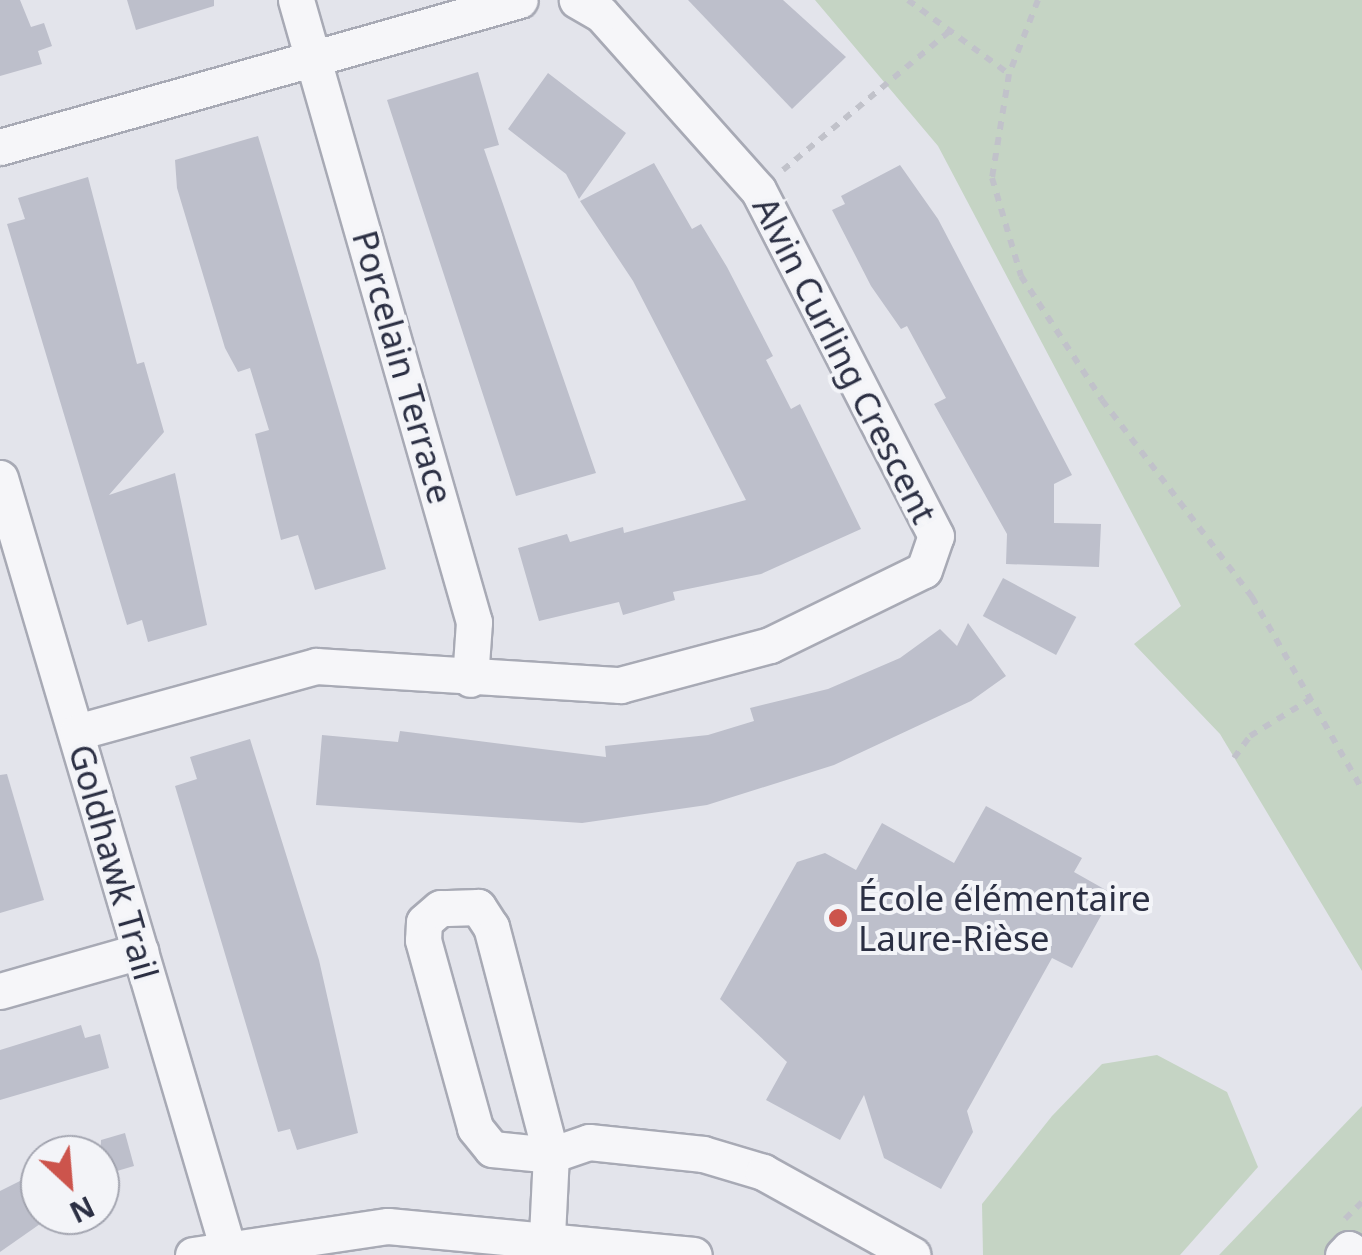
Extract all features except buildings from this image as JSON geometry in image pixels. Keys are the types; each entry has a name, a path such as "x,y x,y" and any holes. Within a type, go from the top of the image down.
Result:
{"street":[{"name":"Porcelain Terrace","path":"296,0 474,622 470,679"},
{"path":"0,147 520,0"},
{"name":"Alvin Curling Crescent","path":"77,732 316,666 581,688 660,678 770,645 924,570 934,553 926,514 758,190 601,14 577,0"},
{"name":"Goldhawk Trail","path":"0,478 5,514 77,732 227,1246"},
{"path":"547,1236 551,1155 492,927 478,907 440,908 424,922 424,940 475,1128 492,1149 551,1155 589,1142 704,1154 764,1172 913,1255"},
{"path":"0,991 140,951"},
{"path":"193,1255 330,1229 482,1242 547,1236 694,1255"},
{"path":"1342,1255 1349,1249 1356,1255"}],"path":[{"path":"908,0 1009,74"},
{"path":"1038,0 1009,74 992,178 1021,276 1102,400 1252,598 1314,697 1362,789"},
{"path":"787,167 951,30"},
{"path":"1234,758 1250,736 1314,697"}],"green space":[{"path":"815,0 1362,0 1362,971 1220,734 1134,644 1181,606 938,146"},
{"path":"1157,1055 1227,1092 1258,1167 1180,1255 983,1255 982,1204 1052,1116 1102,1064"},
{"path":"1362,1106 1362,1255 1219,1255"}],"place":[{"name":"École élémentaire Laure-Rièse","path":"838,918"}]}
